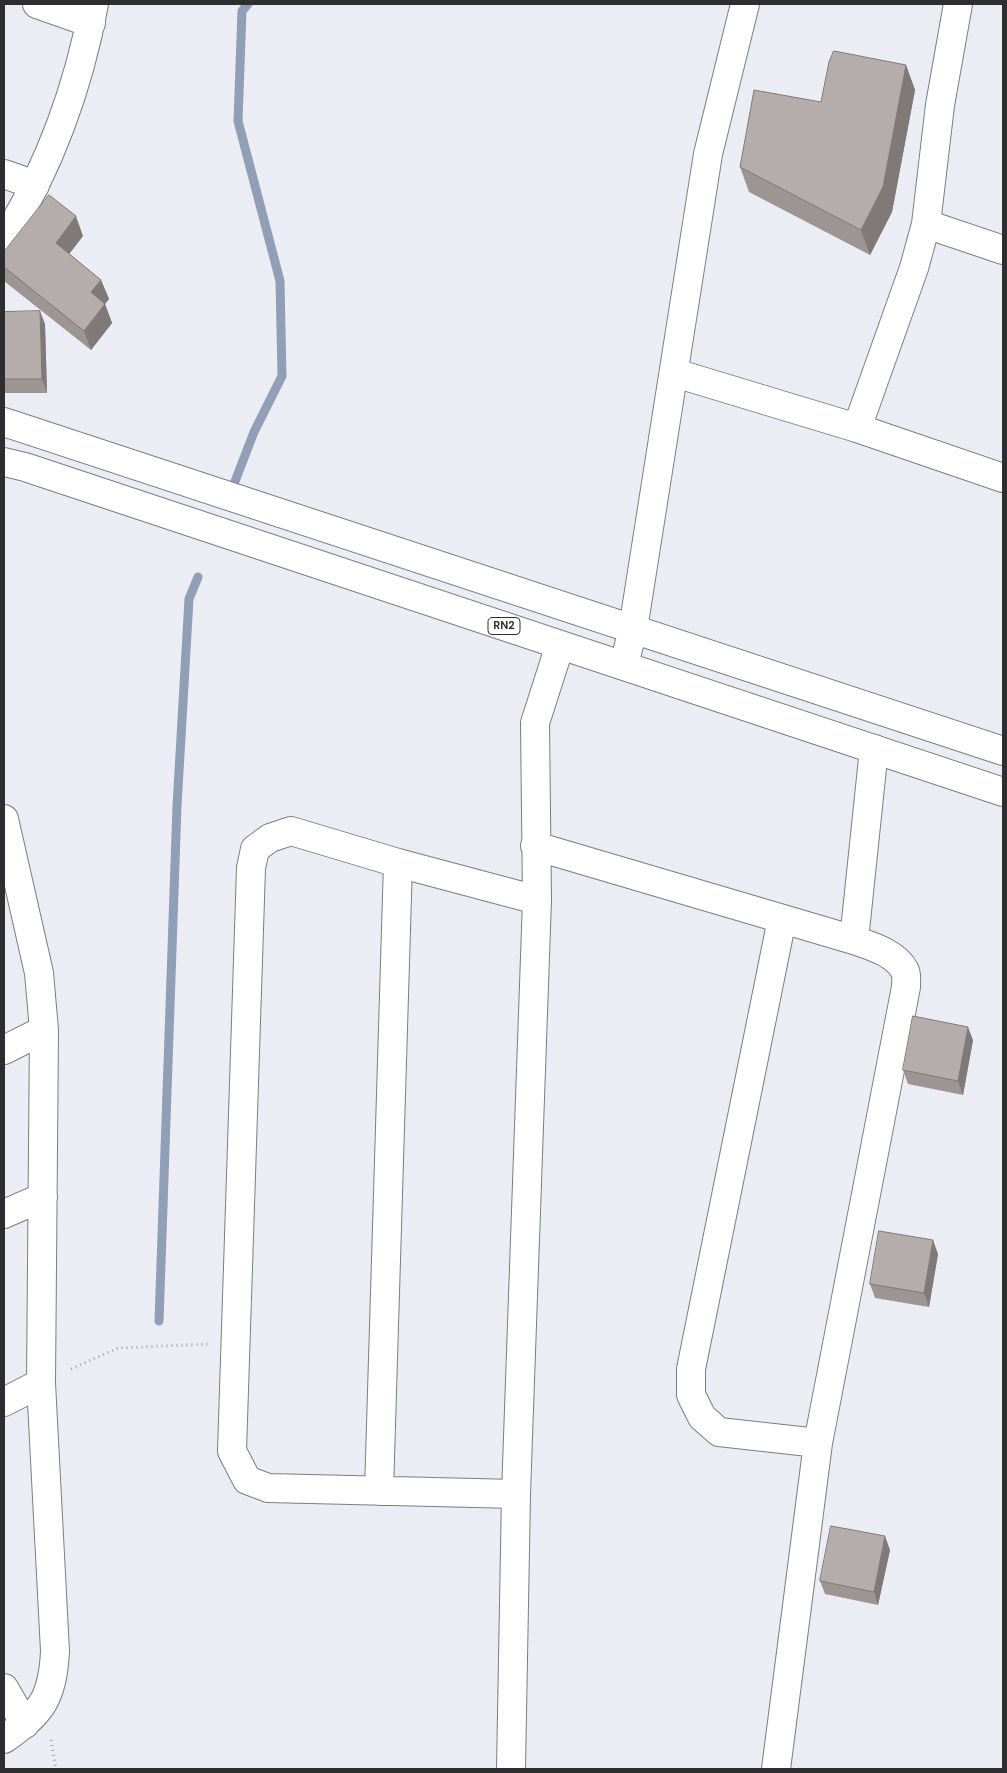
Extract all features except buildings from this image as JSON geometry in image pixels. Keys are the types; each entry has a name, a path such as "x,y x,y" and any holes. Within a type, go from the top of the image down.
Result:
{"main road":[{"path":"4,240 35,185 67,105 93,13 37,4"},
{"path":"624,665 633,629 675,373 708,154 744,4"},
{"path":"857,428 914,268 926,224 940,105 958,4"},
{"path":"4,174 35,185"},
{"path":"926,224 1003,250"},
{"path":"675,373 857,428 1003,478"},
{"path":"4,422 1003,751"},
{"name":"RN2","path":"4,462 25,467 1003,792"},
{"path":"511,1769 516,1494 537,900 535,723 560,645"},
{"path":"854,940 874,749"},
{"path":"4,819 11,882 39,973 44,1030 41,1383 55,1651 54,1678 45,1701 14,1732"},
{"path":"516,1494 268,1488 247,1480 232,1451 251,868 256,849 270,838 291,832 537,900"},
{"path":"535,846 854,940 884,952 897,962 905,972 906,987 818,1443 776,1769"},
{"path":"379,1491 398,863"},
{"path":"782,919 691,1369 691,1395 702,1417 718,1432 818,1443"},
{"path":"4,1050 44,1030"},
{"path":"4,1214 43,1197"},
{"path":"4,1402 41,1383"},
{"path":"4,1688 14,1732"}],"path":[{"path":"41,1383 118,1348 177,1345"}],"waterway":[{"path":"234,484 254,432 282,376 280,281 238,121 242,11 248,4"},
{"path":"159,1321 177,806 189,599 198,577"}]}
